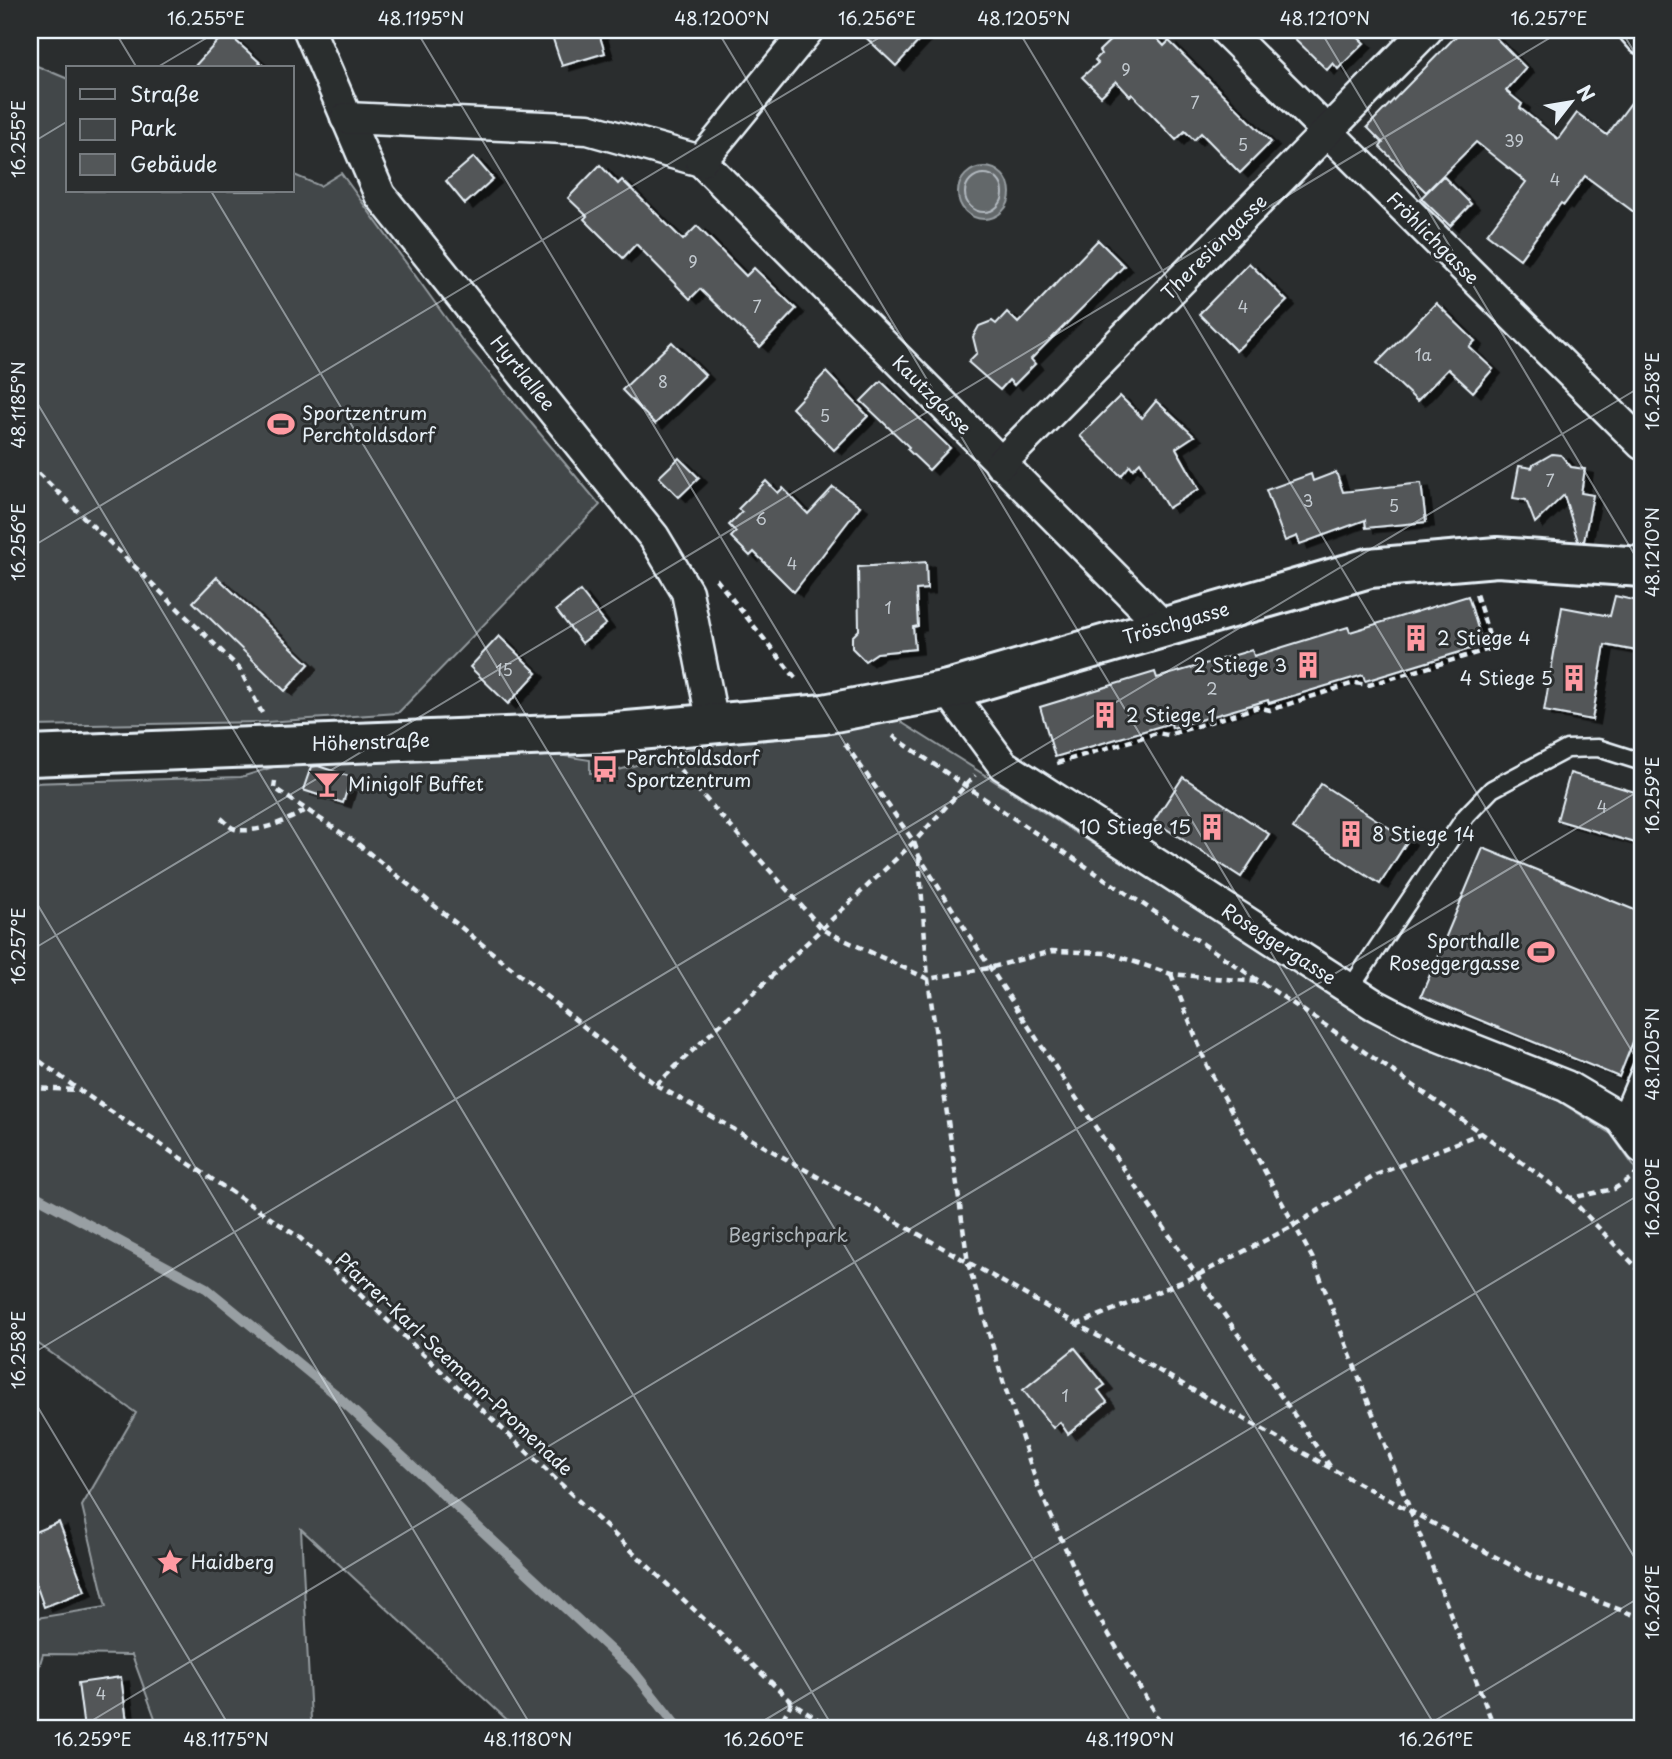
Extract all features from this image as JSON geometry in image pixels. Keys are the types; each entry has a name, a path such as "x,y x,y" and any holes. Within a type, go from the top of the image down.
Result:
{"street":[{"name":"Hyrtlallee","path":"309,30 380,195 654,537 687,592 713,724"},
{"path":"346,118 588,129 701,162 808,30"},
{"name":"Fröhlichgasse","path":"1225,30 1642,444"},
{"name":"Theresiengasse","path":"1000,464 1427,30"},
{"path":"1634,30 1642,39"},
{"name":"Kautzgasse","path":"701,162 1164,627"},
{"name":"Tröschgasse","path":"713,724 824,714 948,690 1369,568 1497,557 1642,567"},
{"name":"Roseggergasse","path":"948,690 1003,765 1349,990 1421,1029 1566,1086 1620,1118 1642,1148"},
{"name":"Höhenstraße","path":"30,756 604,733 713,724"}],"lane":[{"path":"1349,990 1466,817 1492,789 1567,749 1598,748 1642,762"},
{"path":"1620,1118 1642,1066"}],"path":[{"path":"30,465 239,668 277,746 274,788 358,844 656,1085 1076,1325 1413,1513 1531,1576 1642,1618"},
{"path":"1019,774 1157,733 1168,735 1258,707 1270,710 1354,683 1369,684 1493,648 1464,559"},
{"path":"824,714 914,842 919,856 989,968 1196,1276 1332,1469"},
{"path":"645,730 822,930 928,979 989,968 1052,951 1108,953 1171,974 1260,982"},
{"path":"891,734 1482,1132 1570,1198 1642,1273"},
{"path":"656,1085 914,842 972,778"},
{"path":"221,818 231,828 239,830 268,827 306,810"},
{"path":"319,818 324,811"},
{"path":"919,856 928,979 968,1263 1037,1484 1087,1597 1164,1729"},
{"path":"1171,974 1207,1066 1313,1259 1495,1729"},
{"name":"Pfarrer-Karl-Seemann-Promenade","path":"30,1054 79,1090 300,1238 792,1702 832,1729"},
{"path":"30,1088 79,1090"},
{"path":"1076,1325 1196,1276 1295,1225 1376,1175 1482,1132"},
{"path":"1570,1198 1614,1189 1630,1179"},
{"path":"777,1729 792,1702"}],"green space":[{"name":"Sportzentrum Perchtoldsdorf","path":"30,63 66,78 66,192 294,192 294,175 320,186 341,173 464,343 600,505 398,713 266,722 30,726"},
{"name":"Begrischpark","path":"893,717 1366,1016 1557,1100 1611,1134 1642,1178 1642,1729 517,1729 301,1529 311,1720 318,1729 159,1729 132,1655 43,1654 30,1696 30,1619 106,1607 82,1506 136,1413 30,1338 30,783 241,777 280,765 520,749 590,760 590,773 609,773 711,743 829,734"}],"water":[{"path":"984,167 994,169 1002,175 1008,183 1008,203 1002,211 994,217 984,219 974,217 966,211 960,203 958,193 960,183 966,175 974,169"}],"building":[{"path":"550,30 598,30 605,53 562,66"},
{"path":"858,30 929,30 896,66"},
{"path":"1121,30 1149,30 1164,46 1169,41 1271,142 1240,173 1201,133 1194,140 1185,131 1176,140 1116,81 1101,96 1082,77 1098,63 1095,60 1101,54 1099,51"},
{"path":"1286,30 1350,30 1364,43 1338,69 1333,63 1327,70"},
{"path":"1462,30 1488,30 1526,68 1506,91 1522,104 1520,108 1558,139 1577,113 1607,135 1642,88 1642,218 1585,176 1564,205 1561,203 1520,259 1487,234 1526,182 1476,142 1426,192 1380,147 1383,143 1367,127"},
{"path":"226,32 264,66 195,66"},
{"path":"474,157 493,179 465,204 446,181"},
{"path":"600,165 618,184 622,180 683,240 697,226 746,276 754,268 796,309 760,347 700,289 690,299 636,244 623,258 584,219 587,216 568,198"},
{"path":"1443,176 1471,204 1450,226 1421,198"},
{"path":"1098,240 1124,266 1031,359 1035,364 1014,385 1009,380 1000,390 968,362 977,353 973,337 979,326 992,321 996,324 1007,312 1018,323"},
{"path":"1249,263 1287,301 1236,351 1199,314"},
{"path":"1436,303 1475,341 1469,347 1493,369 1473,392 1448,369 1417,401 1377,363"},
{"path":"672,342 705,375 655,424 622,390"},
{"path":"826,372 868,416 834,450 792,408"},
{"path":"881,381 950,448 929,470 861,401"},
{"path":"1120,396 1142,418 1156,401 1194,436 1176,448 1199,489 1168,508 1140,462 1133,469 1130,465 1121,476 1080,436"},
{"path":"1552,454 1561,455 1571,467 1585,469 1581,493 1593,495 1584,541 1578,541 1564,495 1535,523 1526,500 1513,498 1519,466 1532,468"},
{"path":"679,458 699,478 679,497 659,477"},
{"path":"1336,472 1343,492 1421,483 1426,522 1366,528 1365,520 1300,544 1297,536 1285,541 1266,490 1311,474 1313,481"},
{"path":"766,481 778,493 783,488 808,514 833,487 860,506 794,592 754,552 750,556 731,537 736,532 729,525 742,512 738,509"},
{"path":"926,562 927,589 916,590 918,626 913,627 915,649 877,653 865,661 852,648 852,637 859,630 858,567"},
{"path":"217,577 309,664 285,691 193,602"},
{"path":"580,591 606,624 582,643 556,610"},
{"path":"1468,596 1483,645 1365,681 1363,675 1172,728 1171,723 1055,757 1040,707 1155,672 1157,678 1252,650 1254,656 1348,627 1350,632"},
{"name":"4 Stiege 5","path":"1615,596 1642,602 1642,652 1605,645 1592,720 1544,711 1562,607 1610,616"},
{"path":"499,636 537,673 508,704 470,667"},
{"name":"Minigolf Buffet","path":"318,766 351,777 343,803 303,790 311,767"},
{"path":"1570,773 1642,794 1642,845 1557,820"},
{"name":"10 Stiege 15","path":"1183,777 1269,834 1241,877 1154,821"},
{"name":"8 Stiege 14","path":"1321,784 1408,840 1380,884 1293,828"},
{"name":"Sporthalle Roseggergasse","path":"1483,848 1642,913 1642,1019 1619,1077 1421,996"},
{"path":"1075,1348 1105,1385 1098,1390 1107,1402 1068,1434 1060,1422 1053,1428 1023,1390"},
{"path":"59,1522 85,1591 44,1607 30,1567 30,1534"},
{"path":"121,1677 128,1729 84,1729 78,1683"}],"waterway":[{"path":"30,1193 206,1288 334,1393 634,1672 679,1729"}],"place":[{"name":"Sportzentrum Perchtoldsdorf","path":"281,424"},
{"name":"2 Stiege 4","path":"1416,638"},
{"name":"2 Stiege 3","path":"1308,665"},
{"name":"4 Stiege 5","path":"1574,678"},
{"name":"2 Stiege 1","path":"1105,715"},
{"name":"Perchtoldsdorf Sportzentrum","path":"605,769"},
{"name":"Minigolf Buffet","path":"327,784"},
{"name":"10 Stiege 15","path":"1212,827"},
{"name":"8 Stiege 14","path":"1351,834"},
{"name":"Sporthalle Roseggergasse","path":"1541,952"},
{"name":"Haidberg","path":"170,1562"}]}
